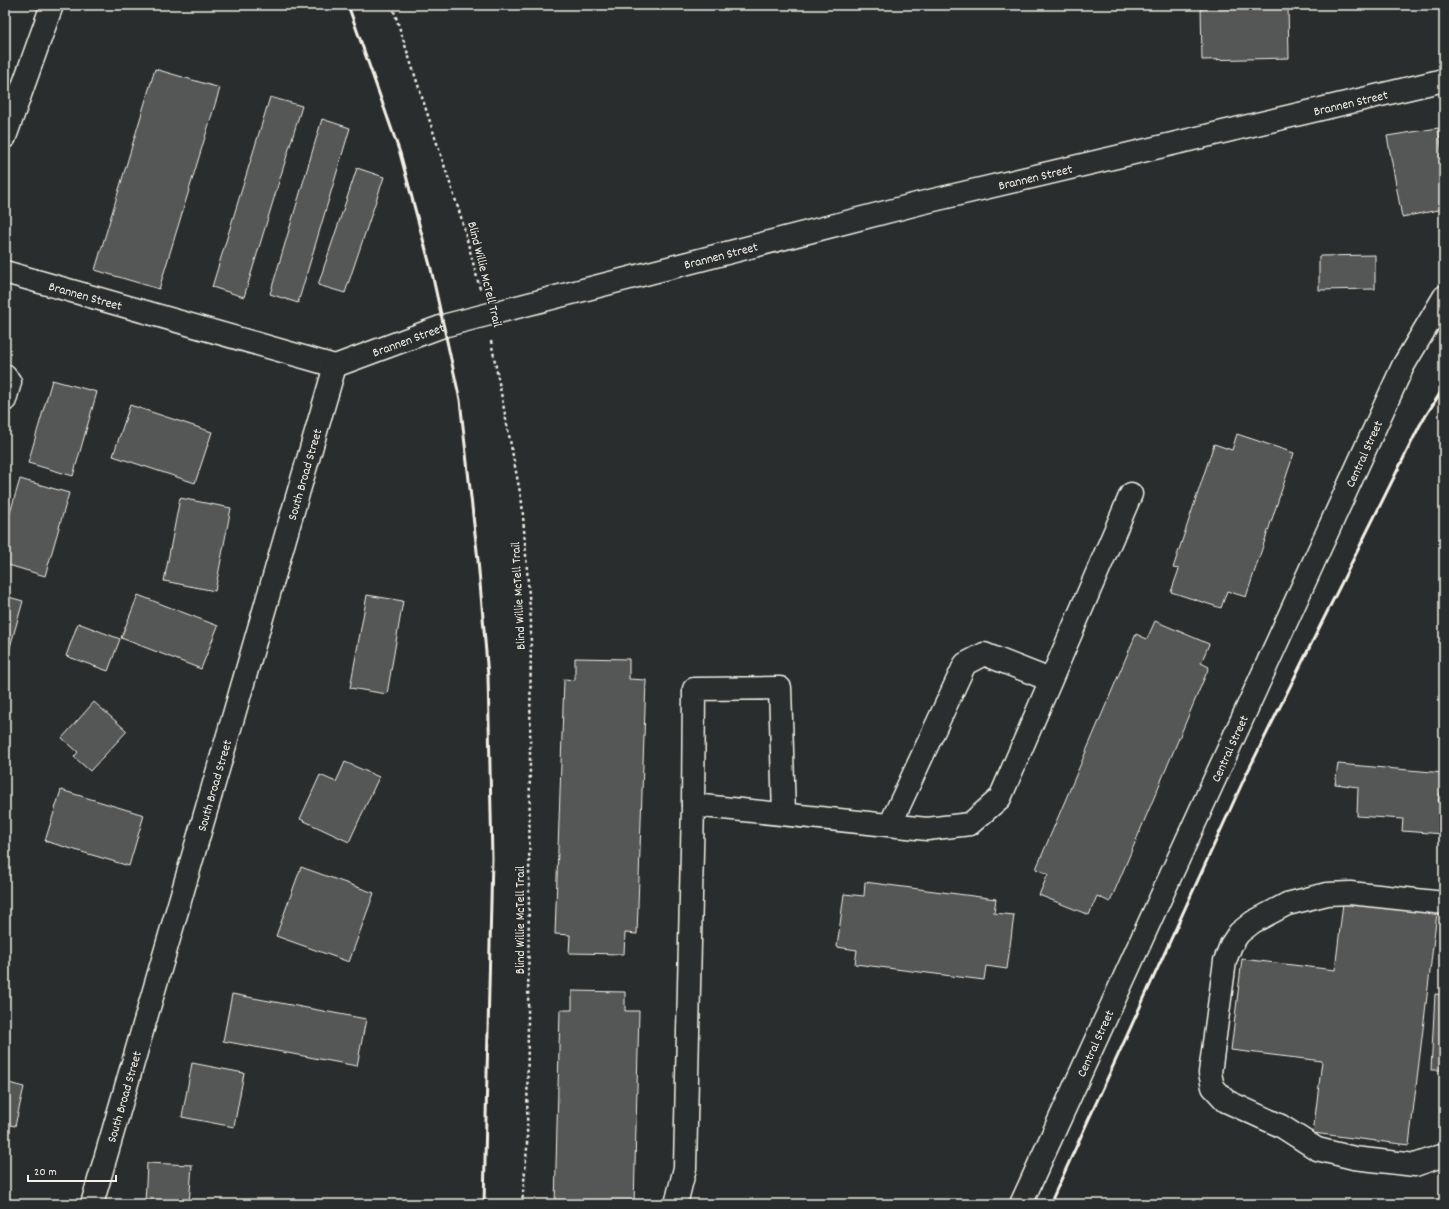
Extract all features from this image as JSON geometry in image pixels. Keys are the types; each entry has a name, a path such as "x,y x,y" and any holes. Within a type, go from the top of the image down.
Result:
{"street":[{"path":"5,137 52,5"},
{"name":"Brannen Street","path":"5,272 335,366 443,326 921,203 1444,80"},
{"name":"Central Street","path":"1021,1204 1403,366 1444,297"},
{"name":"South Broad Street","path":"92,1204 335,366"},
{"path":"5,376 10,382 5,400"},
{"path":"692,805 927,828 970,824 1000,798 1131,494"},
{"path":"890,825 965,664 984,654 1050,680"},
{"path":"676,1204 685,1168 694,689 780,688 784,814"},
{"path":"1444,903 1350,893 1327,894 1287,904 1253,922 1239,933 1231,945 1225,960 1210,1073 1213,1088 1226,1101 1281,1126 1317,1149 1354,1158 1415,1164 1444,1155"}],"path":[{"name":"Blind Willie McTell Trail","path":"392,5 461,217 486,315 522,503 531,622 527,1148 522,1204"}],"building":[{"path":"1201,5 1288,5 1289,58 1202,60"},
{"path":"155,69 220,88 159,289 95,270"},
{"path":"270,97 302,106 244,297 212,287"},
{"path":"322,119 350,128 298,303 270,294"},
{"path":"1438,128 1444,162 1444,209 1402,217 1387,136"},
{"path":"357,168 384,177 345,293 318,285"},
{"path":"1375,255 1375,289 1319,290 1319,256"},
{"path":"52,380 97,392 73,476 28,463"},
{"path":"130,405 212,432 195,483 113,456"},
{"path":"1237,434 1294,453 1246,597 1227,591 1221,608 1171,592 1179,569 1173,568 1214,444 1232,450"},
{"path":"20,479 69,493 45,576 5,564 5,530"},
{"path":"180,498 231,508 215,591 164,581"},
{"path":"138,595 218,626 201,669 121,638"},
{"path":"367,595 403,601 387,694 350,688"},
{"path":"5,596 23,601 5,665"},
{"path":"1155,621 1209,644 1201,663 1209,667 1110,902 1097,896 1089,915 1039,895 1048,874 1036,869 1136,634 1147,639"},
{"path":"78,623 120,639 108,671 66,656"},
{"path":"575,658 629,659 629,679 646,680 637,934 625,933 624,954 569,953 570,935 555,934 564,679 575,680"},
{"path":"94,702 127,731 90,771 74,757 78,752 62,738"},
{"path":"345,762 379,777 349,842 300,819 320,775 336,782"},
{"path":"1338,764 1444,773 1444,794 1440,793 1438,801 1442,801 1439,820 1444,820 1444,834 1402,831 1403,819 1357,816 1358,787 1335,784"},
{"path":"61,790 144,815 129,866 45,841"},
{"path":"301,867 374,893 349,962 276,936"},
{"path":"865,882 996,899 994,913 1014,915 1007,969 986,966 984,980 855,964 857,950 837,947 844,894 864,896"},
{"path":"1343,903 1437,913 1409,1145 1313,1133 1322,1061 1231,1050 1242,959 1335,970"},
{"path":"572,991 625,992 625,1011 639,1011 634,1204 555,1204 560,1010 572,1010"},
{"path":"232,994 366,1019 357,1066 223,1041"},
{"path":"1435,994 1444,995 1444,1070 1431,1070"},
{"path":"192,1063 244,1073 234,1127 182,1117"},
{"path":"5,1082 24,1087 15,1126 5,1124"},
{"path":"147,1163 192,1165 189,1204 145,1204"}],"railway":[{"path":"348,5 400,153 431,269 460,400 478,560 488,676 492,858 484,1204"},
{"path":"1050,1204 1245,777 1420,425 1444,387"}]}
